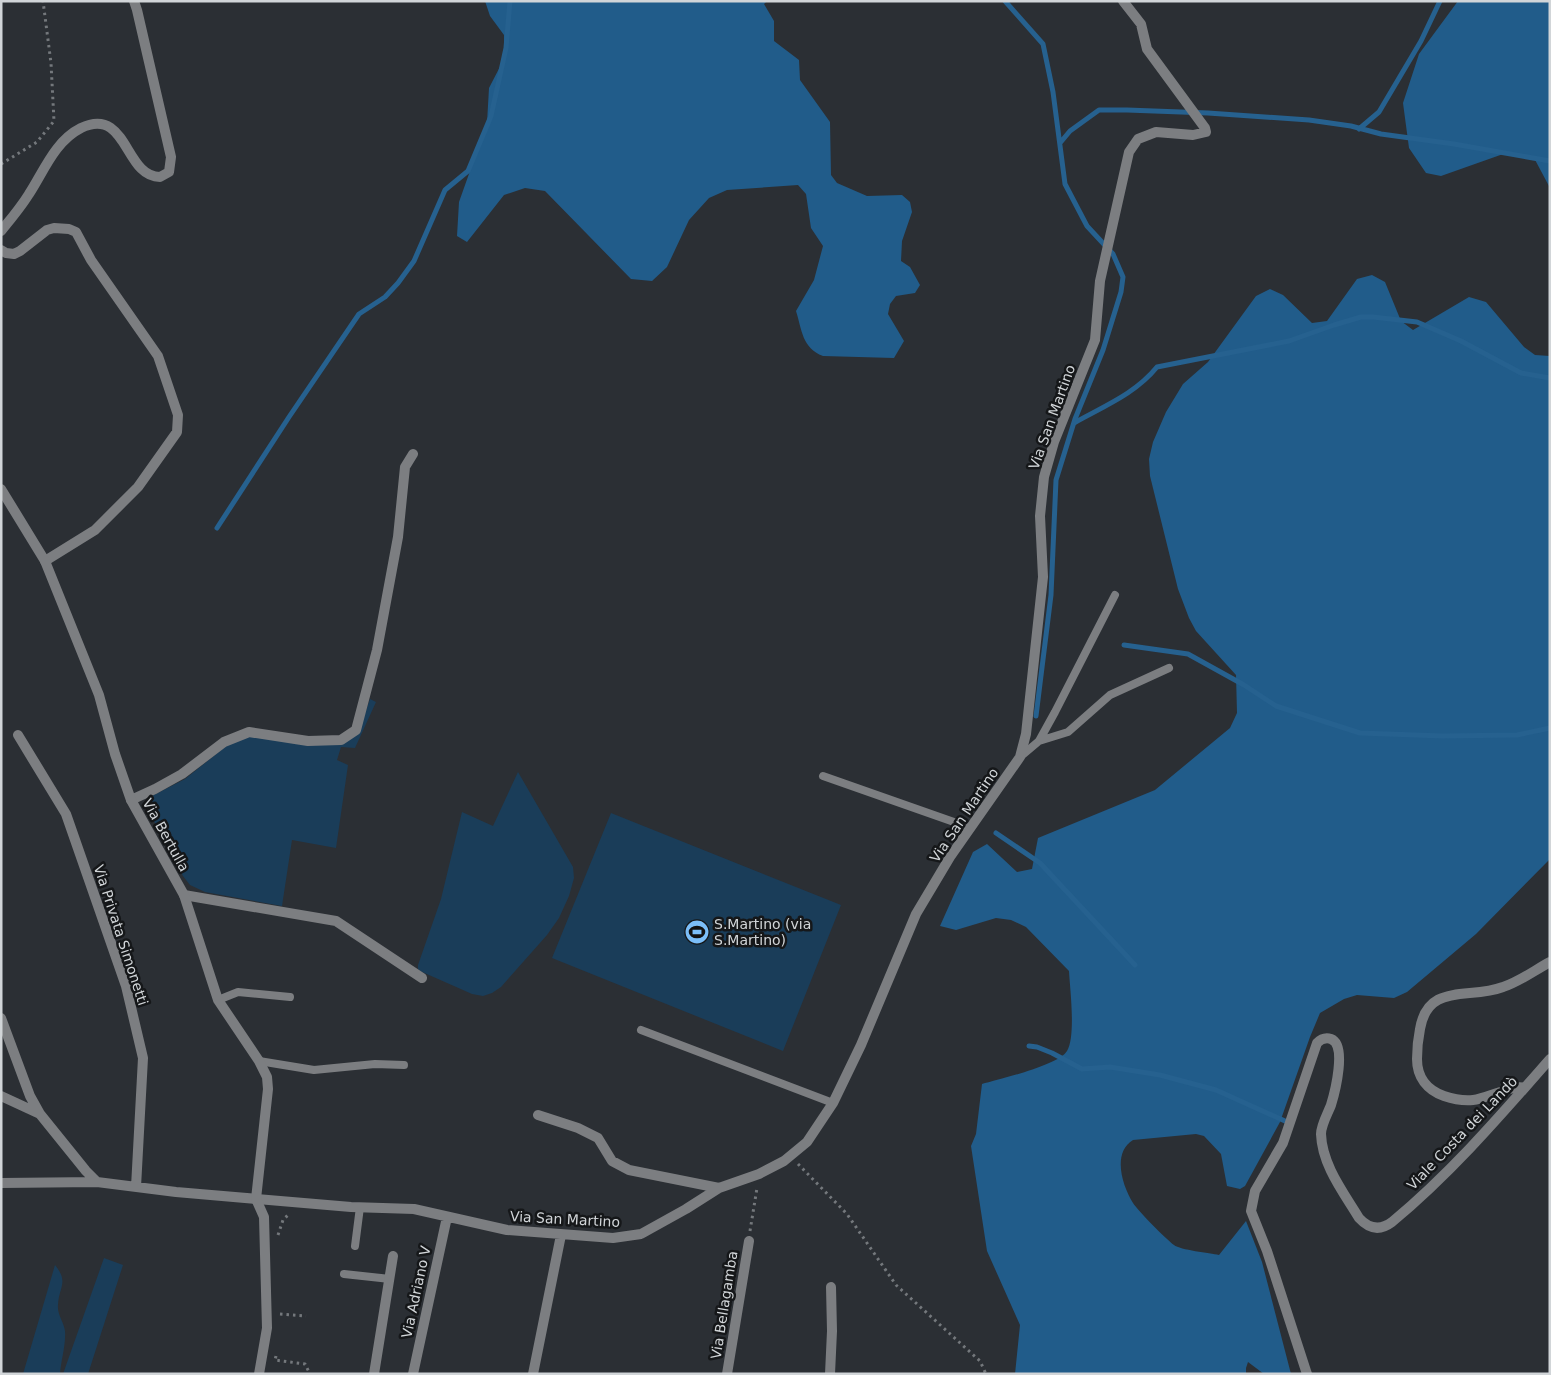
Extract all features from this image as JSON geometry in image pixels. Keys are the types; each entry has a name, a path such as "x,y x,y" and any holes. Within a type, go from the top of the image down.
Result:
{"street":[{"path":"1,231 21,206 58,147 77,130 86,126 104,125 113,130 120,136 139,168 146,174 160,177 168,172 171,157 134,1"},
{"name":"Via San Martino","path":"1,1183 98,1182 136,1188 256,1199 414,1209 507,1230 613,1238 641,1234 719,1188 759,1174 784,1161 806,1142 833,1103 861,1045 916,914 950,857 1020,757 1026,734 1043,577 1040,516 1044,477 1054,442 1095,340 1100,281 1129,152 1138,139 1156,132 1193,134 1206,132 1205,128 1147,49 1141,24 1123,1"},
{"path":"1,250 14,254 47,230 54,228 69,229 76,232 91,260 158,356 178,415 177,432 138,487 95,530 45,561"},
{"path":"131,800 182,774 224,742 249,732 308,741 341,740 356,730 377,650 395,556 405,467 413,454"},
{"name":"Via Bertulla","path":"1,489 45,561 99,696 115,754 131,800 184,895 218,1000 267,1077 268,1089 256,1199"},
{"name":"Via Privata Simonetti","path":"18,735 66,814 126,986 144,1058 136,1188"},
{"path":"184,895 336,921 422,978"},
{"path":"1524,1088 1516,1087 1499,1094 1474,1100 1453,1099 1440,1095 1429,1088 1422,1080 1417,1068 1417,1049 1422,1017 1426,1008 1435,1000 1503,987 1550,962"},
{"path":"1,1018 30,1096 40,1114 86,1171 98,1182"},
{"name":"Viale Costa dei Landò","path":"1307,1374 1267,1251 1251,1211 1255,1191 1283,1143 1317,1042 1327,1038 1334,1041 1338,1048 1339,1068 1321,1133 1326,1162 1358,1218 1363,1223 1375,1228 1387,1226 1450,1170 1550,1059"},
{"path":"1,1096 40,1114"},
{"path":"538,1115 578,1128 598,1138 612,1161 629,1170 719,1188"},
{"path":"256,1199 264,1217 267,1328 260,1374"},
{"name":"Via Adriano V","path":"413,1374 447,1217"},
{"path":"533,1374 561,1235"},
{"name":"Via Bellagamba","path":"727,1374 749,1241"},
{"path":"374,1374 393,1256"},
{"path":"830,1374 832,1331 831,1287"}],"lane":[{"path":"1020,757 1039,741 1115,595"},
{"path":"1039,741 1068,732 1110,695 1169,668"},
{"path":"823,776 971,828"},
{"path":"218,1000 238,992 290,997"},
{"path":"641,1030 833,1103"},
{"path":"258,1061 314,1070 375,1064 404,1066"},
{"path":"355,1246 360,1207"},
{"path":"344,1274 390,1279"}],"path":[{"path":"1,164 37,142 54,121 51,63 43,1"},
{"path":"790,1156 847,1214 896,1285 980,1361 986,1374"},
{"path":"749,1241 759,1174"},
{"path":"278,1243 281,1224 290,1213"},
{"path":"280,1305 280,1322"},
{"path":"280,1314 306,1316"},
{"path":"276,1350 275,1360 305,1364 310,1374"}],"shaded area":[{"path":"485,1 767,1 764,4 774,21 774,41 799,60 800,80 830,122 831,175 837,183 867,196 902,195 910,202 912,212 902,241 901,261 910,267 920,285 915,293 896,296 890,304 888,314 904,341 894,358 823,356 816,353 804,338 796,311 814,280 823,246 811,228 806,194 798,185 727,190 709,198 689,220 667,267 652,281 631,279 545,191 525,188 504,195 467,242 457,236 459,202 487,123 489,88 504,59 504,35 490,16"},
{"path":"1458,1 1550,1 1550,188 1533,156 1506,153 1441,176 1426,173 1409,148 1403,103 1419,54"},
{"path":"1372,275 1385,282 1401,321 1413,330 1469,297 1486,302 1524,347 1535,355 1550,356 1550,859 1476,934 1407,992 1394,998 1357,995 1344,999 1320,1013 1280,1122 1245,1186 1240,1189 1227,1186 1221,1154 1204,1136 1196,1134 1133,1140 1123,1153 1121,1170 1125,1187 1133,1203 1152,1225 1177,1247 1219,1255 1246,1221 1262,1262 1291,1374 1264,1374 1248,1362 1246,1374 1015,1374 1020,1325 987,1251 971,1146 976,1134 982,1084 1041,1066 1062,1056 1067,1051 1070,1044 1072,1024 1069,971 1026,927 1011,920 996,918 956,930 940,926 973,852 987,844 1017,872 1032,869 1038,838 1155,790 1230,728 1237,713 1236,675 1196,631 1178,589 1150,476 1149,459 1153,442 1166,412 1183,384 1208,362 1256,296 1270,289 1283,295 1312,323 1327,321 1357,279"},
{"path":"370,699 376,702 355,748 341,747 337,760 348,765 336,848 292,840 282,906 205,892 190,885 183,876 147,808 145,802 148,798 185,779 230,743 244,736 330,743 360,728"},
{"path":"518,772 573,867 574,878 569,896 559,918 547,935 501,987 483,996 472,994 420,971 418,965 441,899 462,812 493,826"},
{"name":"S.Martino (via S.Martino)","path":"611,813 841,905 783,1051 552,958"},
{"path":"104,1258 123,1265 88,1374 63,1374"},
{"path":"55,1265 62,1276 58,1309 65,1331 60,1374 23,1374"}],"waterway":[{"path":"217,528 359,314 385,297 414,261 445,190 468,171 491,116 506,48 510,1"},
{"path":"1005,1 1043,44 1053,92 1065,184 1087,226 1113,254 1123,277 1121,292 1103,350 1075,419 1056,480 1051,595 1036,716"},
{"path":"1359,129 1379,112 1421,41 1440,1"},
{"path":"1060,143 1070,131 1099,110 1127,110 1309,120 1351,126 1381,134 1454,144 1550,161"},
{"path":"1074,423 1129,392 1157,367 1289,341 1361,317 1417,322 1461,341 1521,373 1550,378"},
{"path":"1124,645 1188,654 1244,685 1276,706 1360,733 1443,736 1517,735 1550,728"},
{"path":"996,833 1040,863 1135,965"},
{"path":"1029,1046 1052,1053 1082,1069 1110,1067 1160,1075 1216,1090 1285,1121"}],"place":[{"name":"S.Martino (via S.Martino)","path":"697,932"}]}
